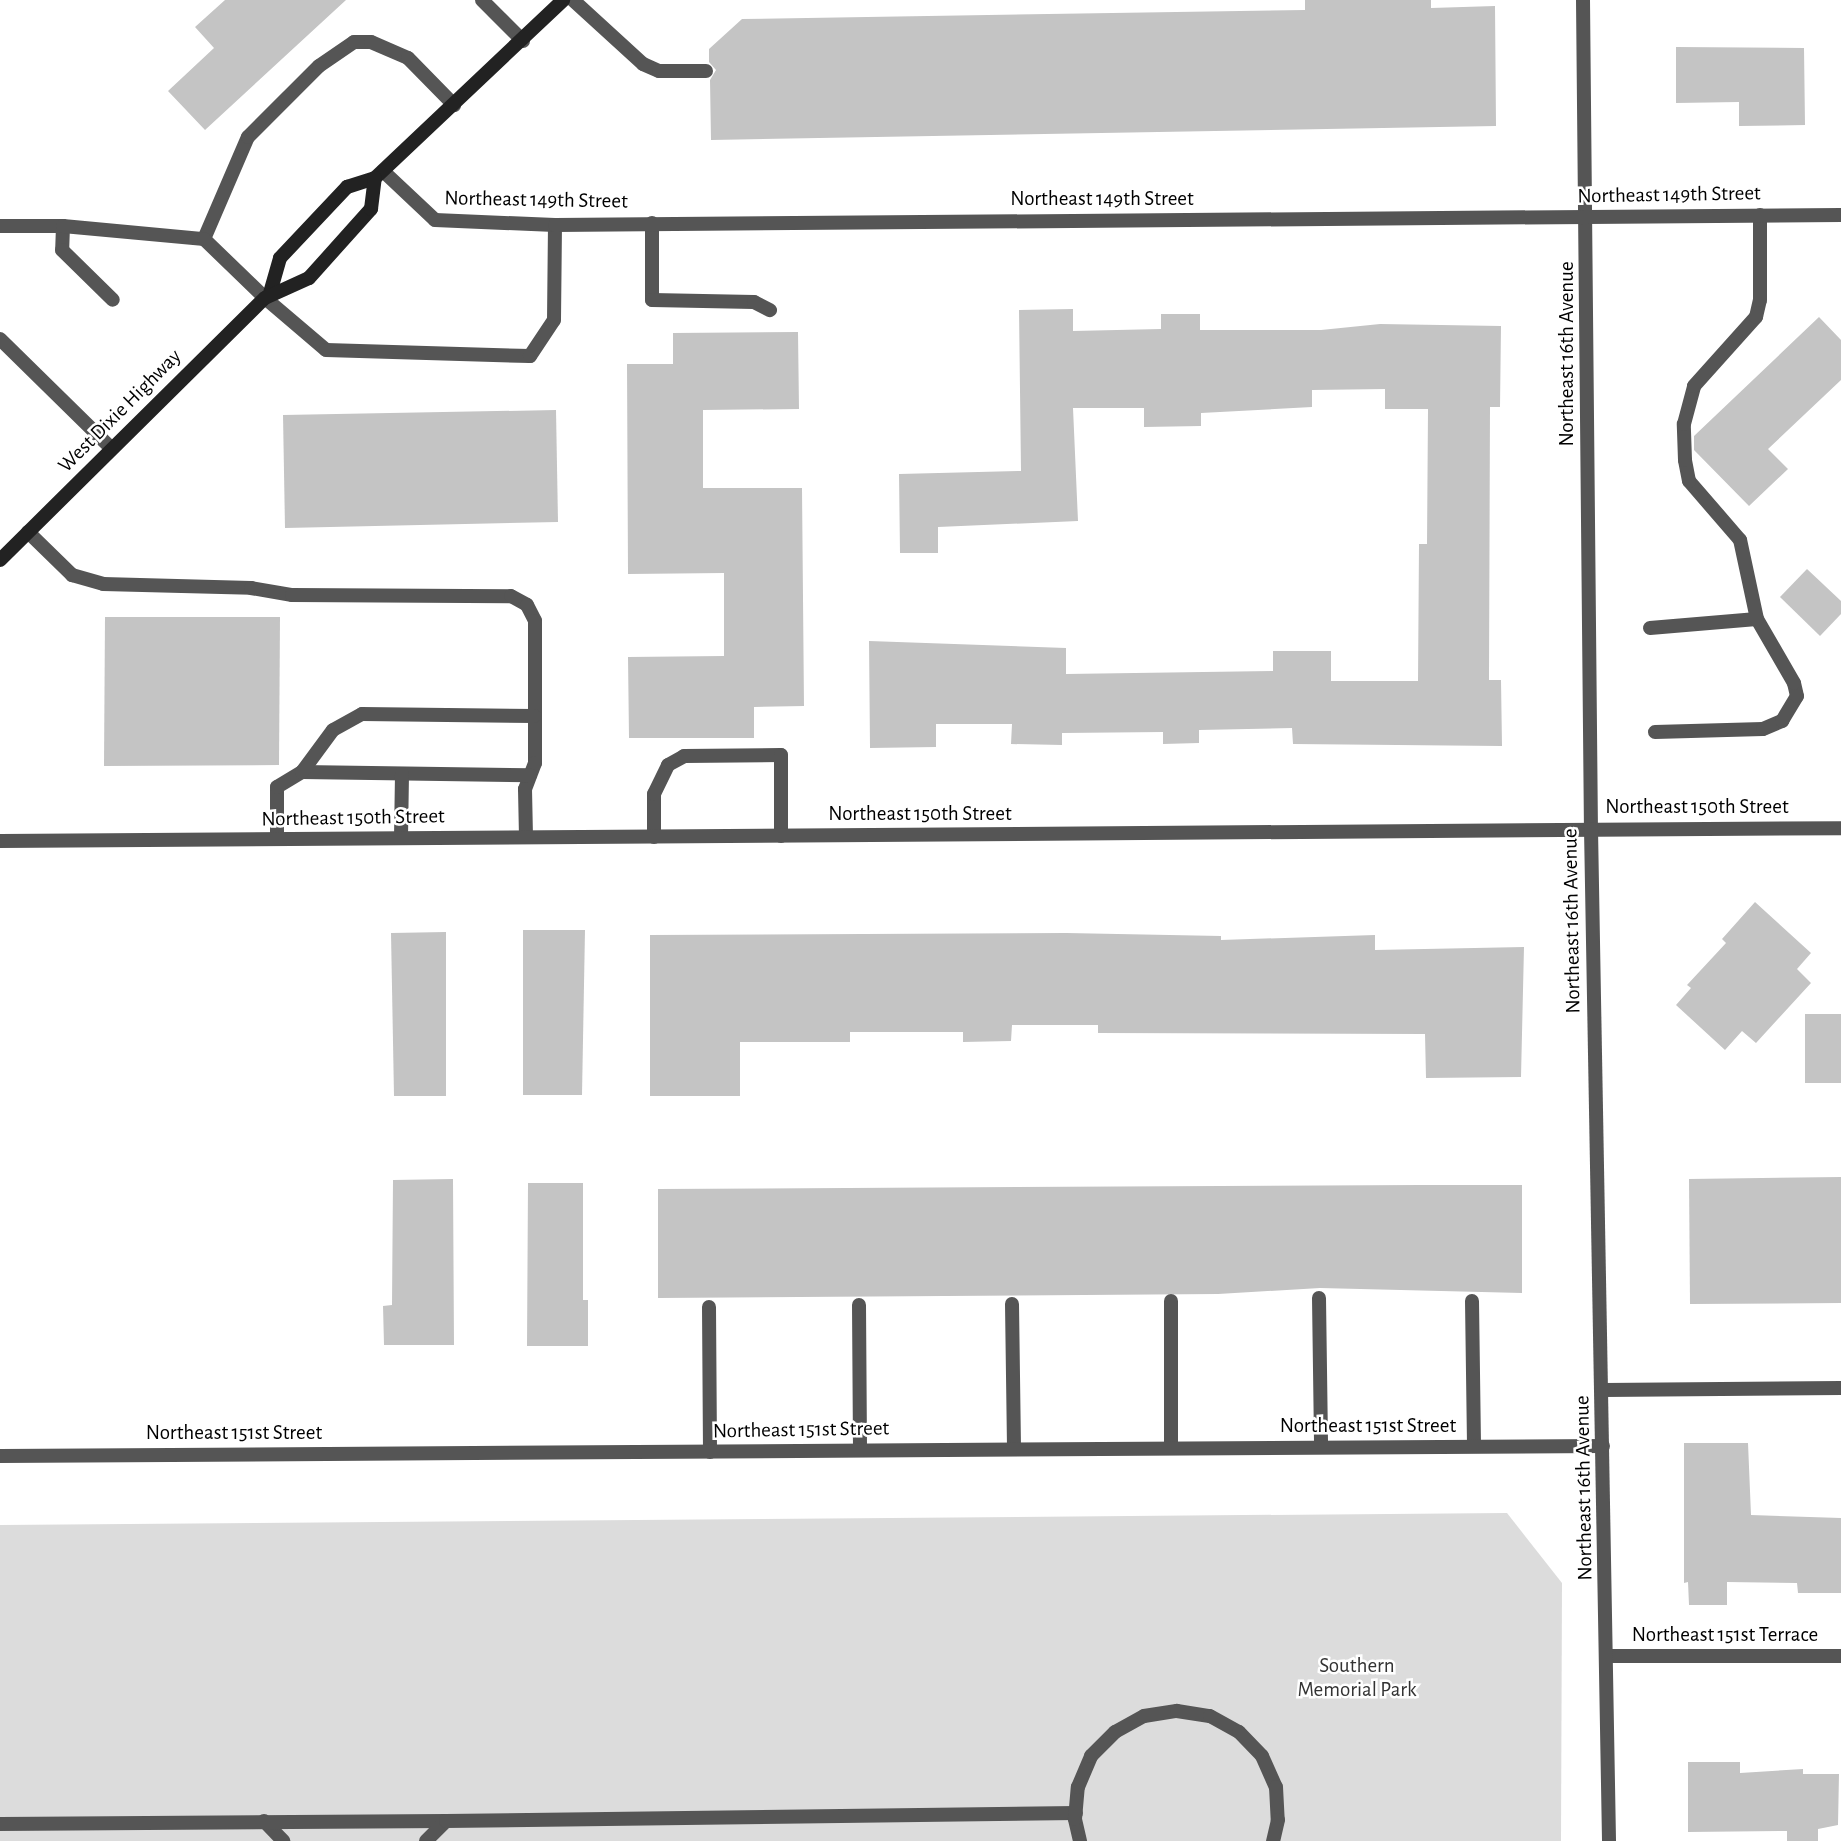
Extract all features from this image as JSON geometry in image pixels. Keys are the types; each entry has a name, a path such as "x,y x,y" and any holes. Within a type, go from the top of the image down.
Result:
{"main road":[{"name":"West Dixie Highway","path":"267,295 280,258 347,187 379,174 523,41 563,0"},
{"name":"West Dixie Highway","path":"0,560 267,295 309,278 371,209 379,174"}],"street":[{"path":"482,0 523,41"},
{"path":"573,0 643,64 659,71 706,71"},
{"name":"Northeast 16th Avenue","path":"1583,0 1588,217 1591,829 1604,1390 1609,1841"},
{"path":"204,239 248,137 319,66 354,42 371,42 408,58 454,105"},
{"name":"Northeast 149th Street","path":"379,174 435,220 555,225 1841,215"},
{"path":"1655,732 1763,729 1782,721 1791,711 1797,696 1794,683 1757,619 1740,540 1689,481 1684,424 1694,387 1756,317 1760,300 1760,215"},
{"path":"652,223 652,300 754,302 770,310"},
{"path":"0,226 63,226 204,239 326,350 530,356 554,320 555,225"},
{"path":"63,226 62,250 113,300"},
{"path":"0,339 111,448"},
{"path":"28,532 72,575 103,584 251,588 292,595 511,596 527,605 535,621 535,763 525,789 526,837"},
{"path":"1650,628 1757,619"},
{"path":"277,839 277,787 302,772 333,730 362,714 534,716"},
{"path":"654,837 654,794 668,765 684,756 781,755 781,836"},
{"path":"302,772 530,775"},
{"path":"401,838 402,774"},
{"name":"Northeast 150th Street","path":"0,841 1841,828"},
{"path":"1319,1298 1321,1447"},
{"path":"1171,1301 1171,1448"},
{"path":"1472,1301 1474,1446"},
{"path":"1012,1304 1014,1449"},
{"path":"859,1305 860,1450"},
{"path":"709,1307 710,1452"},
{"path":"1604,1390 1841,1388"},
{"name":"Northeast 151st Street","path":"0,1456 1603,1446"},
{"name":"Northeast 151st Terrace","path":"1608,1656 1841,1656"},
{"path":"1080,1841 1076,1812 1078,1787 1091,1756 1115,1732 1144,1716 1177,1710 1210,1716 1239,1732 1262,1756 1276,1787 1278,1820 1273,1841"},
{"path":"0,1824 1076,1812"},
{"path":"264,1821 283,1841"},
{"path":"426,1841 446,1821"}],"green space":[{"name":"Southern Memorial Park","path":"1507,1513 1562,1583 1561,1841 0,1841 0,1525"}],"building":[{"path":"225,0 346,0 205,130 168,91 214,48 195,27"},
{"path":"1305,0 1431,0 1431,8 1495,6 1496,126 711,140 710,80 716,70 709,62 709,49 742,19 1305,10"},
{"path":"1676,47 1804,48 1805,125 1739,126 1739,102 1676,103"},
{"path":"1073,309 1073,331 1161,329 1161,314 1200,314 1200,330 1321,330 1380,324 1501,326 1500,407 1490,407 1489,680 1501,680 1502,746 1293,744 1292,728 1199,730 1199,743 1163,744 1163,732 1062,733 1062,745 1011,744 1012,724 936,724 936,747 870,748 869,641 1066,648 1066,674 1273,671 1273,651 1331,651 1331,681 1418,681 1419,544 1427,544 1428,409 1385,409 1385,389 1312,390 1312,407 1201,413 1201,426 1144,427 1144,408 1073,408 1078,521 938,527 938,553 900,553 899,474 1021,471 1019,310"},
{"path":"1819,317 1841,340 1841,380 1768,449 1788,469 1749,506 1694,450 1694,436"},
{"path":"798,332 799,409 703,410 703,488 802,488 804,706 754,707 754,738 629,738 628,657 724,656 724,573 628,574 627,364 673,364 673,333"},
{"path":"556,410 558,522 285,528 283,415"},
{"path":"1807,569 1841,601 1841,614 1820,636 1780,597"},
{"path":"105,617 280,617 279,765 104,766"},
{"path":"1755,902 1811,953 1797,969 1811,983 1756,1043 1742,1031 1725,1050 1676,1005 1691,988 1687,985 1726,943 1722,939"},
{"path":"523,930 585,930 582,1095 523,1095"},
{"path":"446,932 446,1096 394,1096 391,933"},
{"path":"1066,933 1221,936 1221,940 1375,935 1375,950 1524,947 1521,1077 1426,1078 1425,1034 1098,1033 1098,1025 1012,1025 1011,1041 963,1042 963,1032 850,1032 850,1042 740,1042 740,1096 650,1096 650,935"},
{"path":"1805,1014 1841,1014 1841,1083 1805,1083"},
{"path":"1841,1177 1841,1303 1690,1304 1689,1179"},
{"path":"453,1179 454,1345 384,1345 383,1306 392,1305 393,1180"},
{"path":"528,1183 583,1183 583,1300 588,1300 588,1346 527,1346"},
{"path":"1522,1185 1522,1293 1320,1288 1218,1294 658,1298 658,1189"},
{"path":"1684,1443 1748,1443 1751,1515 1841,1518 1841,1593 1798,1593 1797,1583 1727,1582 1727,1605 1689,1605 1688,1582 1684,1583"},
{"path":"1688,1762 1740,1762 1740,1773 1803,1769 1803,1774 1839,1774 1838,1825 1818,1829 1818,1841 1787,1841 1787,1831 1688,1832"}]}
